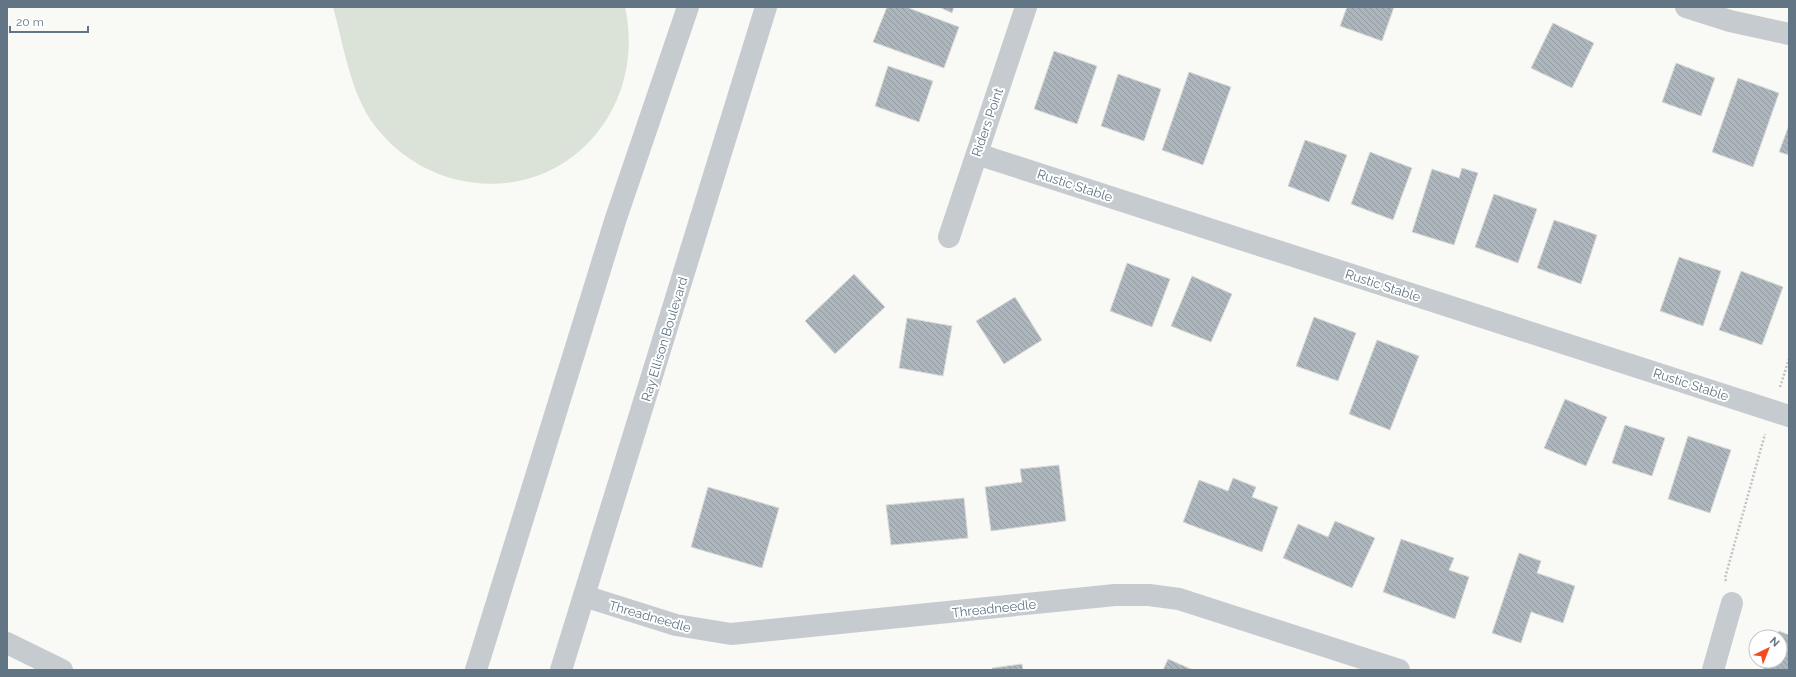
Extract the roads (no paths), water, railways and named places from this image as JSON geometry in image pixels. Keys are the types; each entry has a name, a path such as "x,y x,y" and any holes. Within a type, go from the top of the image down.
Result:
{"street":[{"path":"476,670 616,218 688,7"},
{"name":"Ray Ellison Boulevard","path":"560,670 766,7"},
{"name":"Riders Point","path":"949,237 1026,7"},
{"path":"1686,7 1730,21 1789,34"},
{"name":"Rustic Stable","path":"977,154 1780,413"},
{"name":"Threadneedle","path":"584,596 676,625 731,634 1115,595 1149,595 1179,599 1399,670"},
{"path":"1713,670 1732,603"},
{"path":"7,643 62,670"}]}
